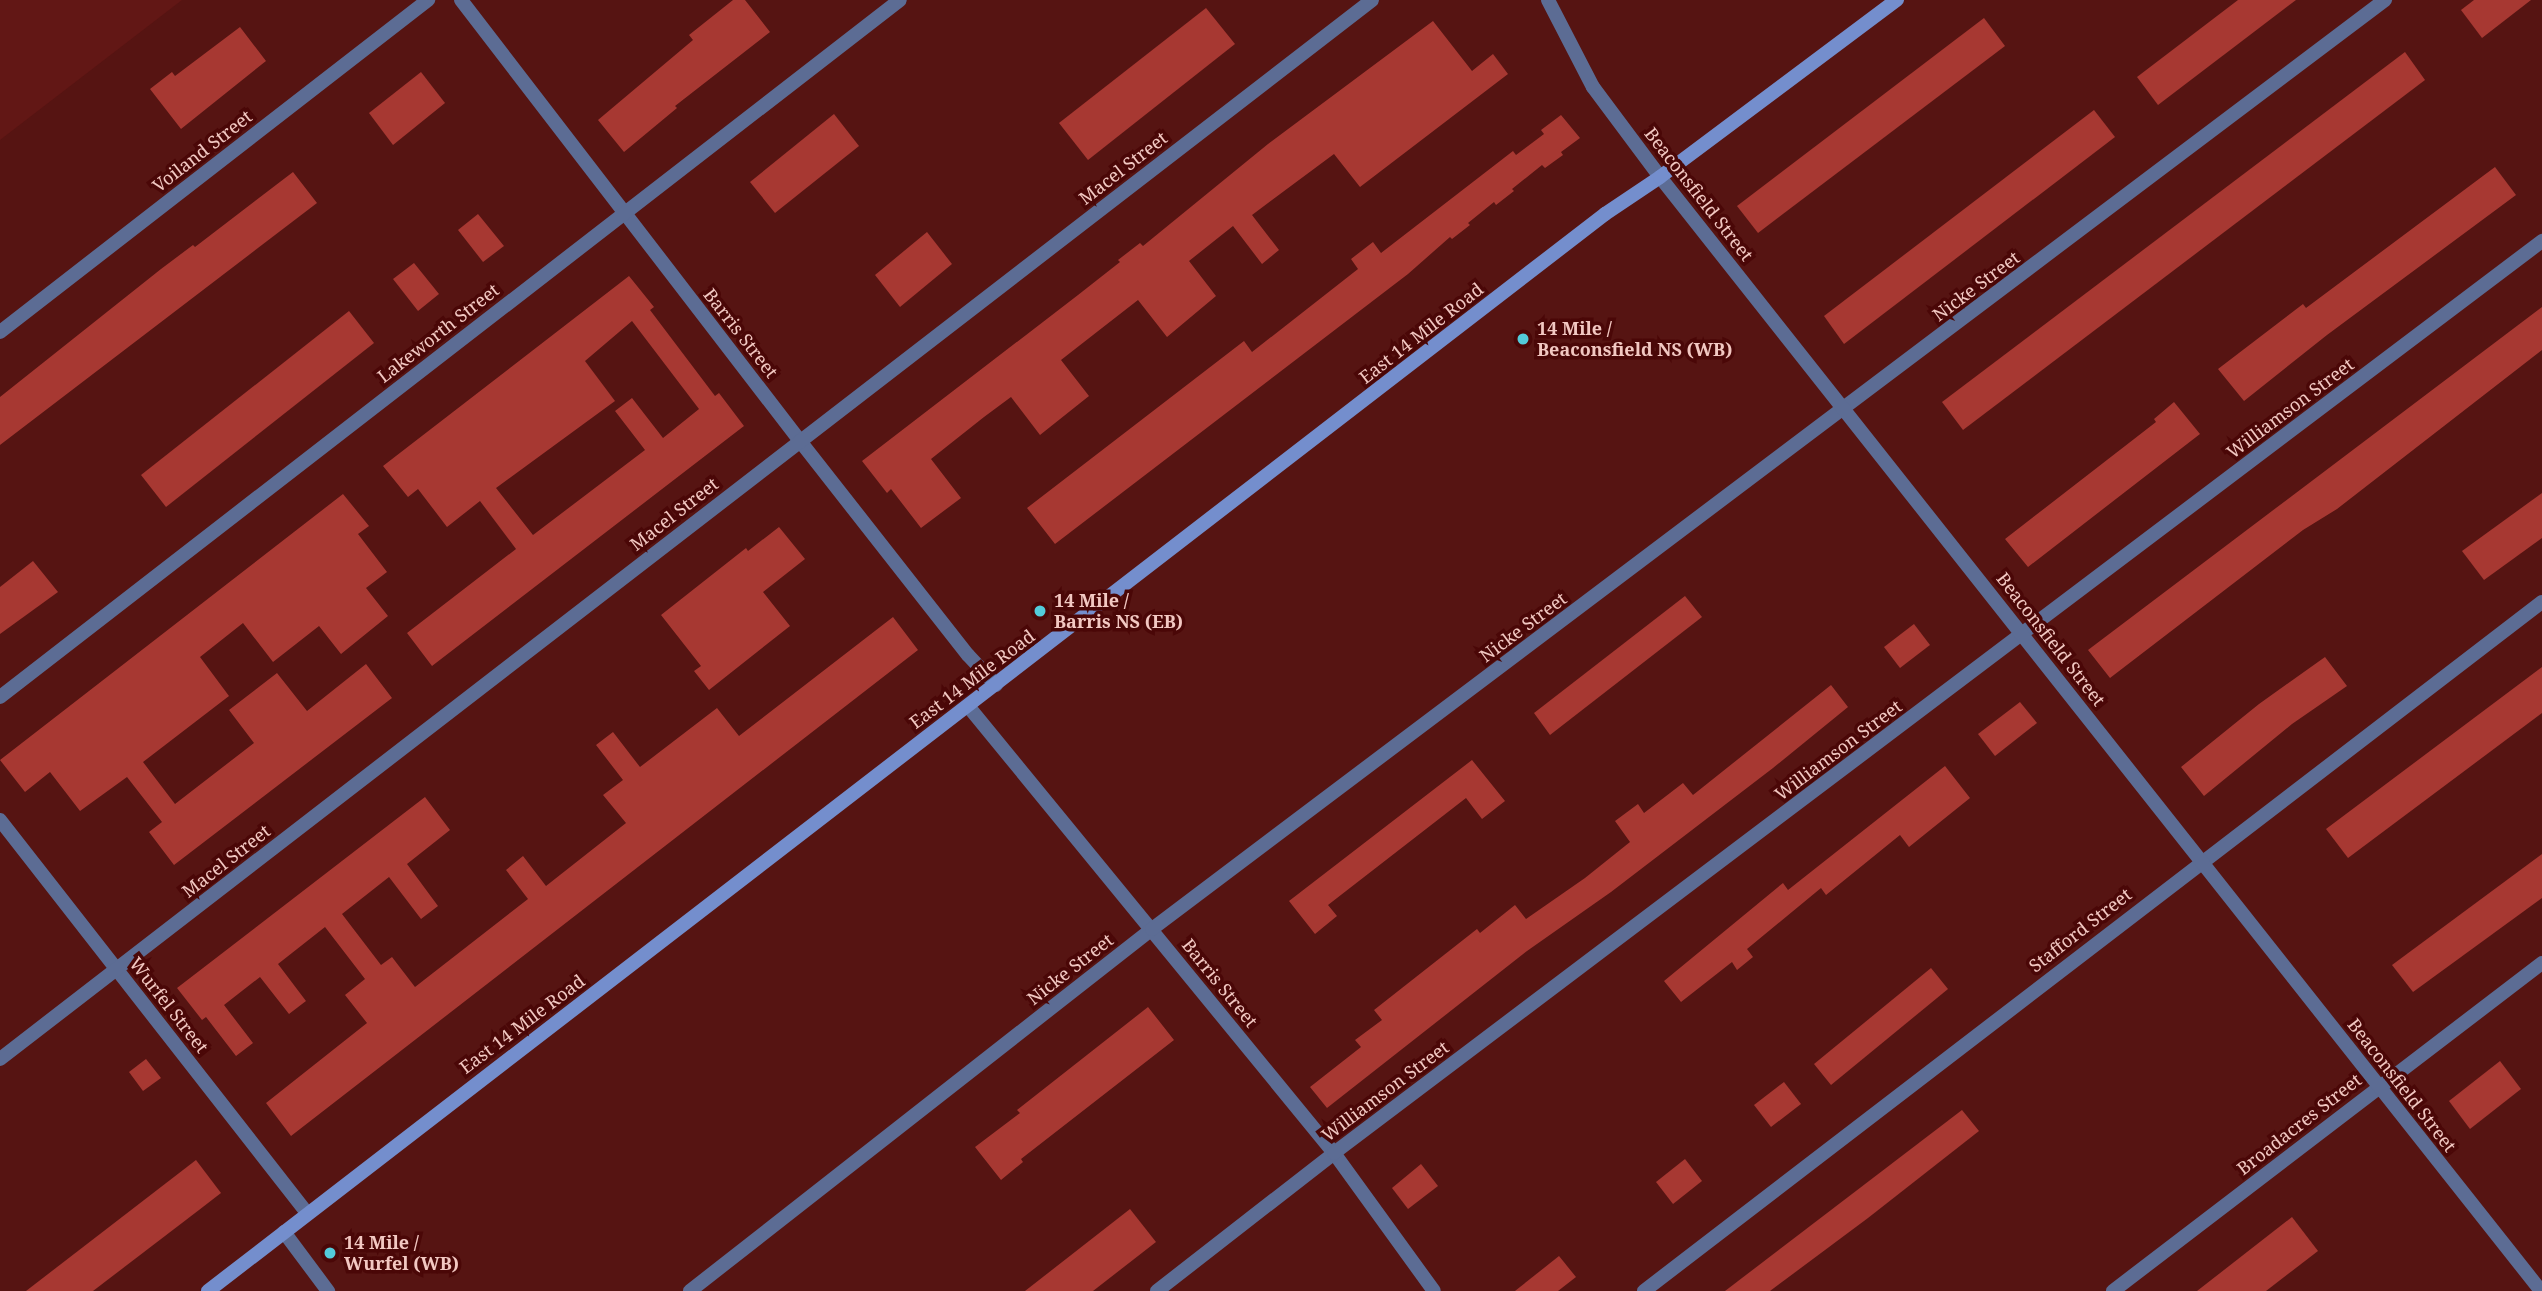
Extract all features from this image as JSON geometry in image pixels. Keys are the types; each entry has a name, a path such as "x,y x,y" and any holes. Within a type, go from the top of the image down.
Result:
{"main road":[{"name":"East 14 Mile Road","path":"208,1291 1605,214 1660,177 1897,0"}],"street":[{"name":"Voiland Street","path":"0,332 428,0"},
{"name":"Barris Street","path":"461,0 800,441 968,655 996,685"},
{"name":"Lakeworth Street","path":"0,697 900,0"},
{"name":"Macel Street","path":"0,1059 1372,0"},
{"name":"Beaconsfield Street","path":"1548,0 1593,87 1660,177 2541,1291"},
{"name":"Nicke Street","path":"690,1291 1152,929 1845,410 2385,0"},
{"name":"Williamson Street","path":"1157,1291 1334,1153 2542,241"},
{"name":"Stafford Street","path":"1644,1291 2542,602"},
{"name":"Barris Street","path":"968,706 1334,1153 1434,1291"},
{"name":"Wurfel Street","path":"0,820 307,1213"},
{"name":"Broadacres Street","path":"2113,1291 2542,963"},
{"path":"284,1232 328,1291"}],"shaded area":[{"path":"0,0 182,0 0,140"}],"building":[{"path":"733,0 745,0 770,32 675,106 677,108 624,152 598,120 693,40 689,35"},
{"path":"2238,0 2296,0 2158,105 2137,77"},
{"path":"2474,0 2531,0 2482,38 2461,10"},
{"path":"1206,8 1235,44 1088,160 1059,123"},
{"path":"1984,18 2005,46 1758,233 1737,206"},
{"path":"1433,21 1472,71 1493,54 1508,74 1360,187 1334,154 1252,215 1279,250 1262,264 1233,226 1189,261 1216,296 1167,337 1138,300 1061,360 1089,396 1040,435 1011,397 984,417 931,459 961,498 921,528 891,489 887,493 862,461 1078,295 1140,243 1143,246 1268,144"},
{"path":"240,27 266,61 181,129 150,89 172,72 175,76"},
{"path":"2405,52 2425,80 1963,430 1942,402"},
{"path":"421,72 445,103 393,145 369,113"},
{"path":"2094,110 2115,137 1844,344 1824,316"},
{"path":"834,114 859,146 775,213 750,182"},
{"path":"1561,115 1580,138 1561,152 1563,155 1545,168 1542,165 1512,189 1514,191 1496,205 1494,202 1468,223 1470,225 1452,239 1450,237 1408,274 1055,544 1027,508 1244,341 1252,352 1358,269 1351,259 1373,242 1381,253 1513,151 1516,155 1544,134 1541,130"},
{"path":"2495,167 2516,195 2327,335 2244,401 2218,369 2303,304 2306,308"},
{"path":"293,172 317,203 0,445 0,397 161,269 193,245 195,247"},
{"path":"478,214 504,246 483,262 458,230"},
{"path":"927,232 952,264 900,307 875,275"},
{"path":"414,263 439,294 418,311 393,279"},
{"path":"629,276 654,307 650,310 715,396 719,393 744,426 432,666 407,633 516,549 480,501 447,527 418,489 408,497 383,466","holes":["632,321 699,409 663,438 632,398 615,411 645,450 533,535 496,488 615,401 585,361"]},
{"path":"2542,307 2542,350 2337,509 2303,530 2110,678 2088,650"},
{"path":"349,311 374,343 166,507 141,475"},
{"path":"2174,402 2200,434 2028,567 2005,539 2156,422 2154,419"},
{"path":"2542,493 2542,538 2484,580 2462,551"},
{"path":"343,494 369,526 358,534 387,572 366,588 388,616 341,654 319,626 273,662 243,623 200,657 229,696 143,762 175,804 254,743 229,710 277,673 307,711 366,664 392,698 174,865 149,832 162,822 127,777 80,811 50,772 25,792 0,760"},
{"path":"779,527 805,559 763,592 790,626 709,690 694,671 701,666 661,615 746,548 748,551"},
{"path":"33,561 58,592 0,634 0,587"},
{"path":"1685,596 1702,617 1550,735 1534,713"},
{"path":"893,617 918,650 291,1136 266,1103 367,1023 345,995 365,979 325,927 278,964 306,1001 289,1014 260,977 224,1005 253,1043 236,1056 206,1017 202,1020 177,988 425,797 450,830 407,864 438,906 421,919 389,877 342,914 381,965 392,957 415,987 528,899 506,870 523,856 546,886 626,823 603,795 623,780 596,745 613,732 640,767 717,708 739,736"},
{"path":"1914,624 1930,645 1900,668 1884,647"},
{"path":"2325,657 2347,686 2292,724 2204,796 2181,767 2259,704"},
{"path":"2542,667 2542,713 2348,858 2326,829"},
{"path":"1831,685 1848,707 1773,768 1611,892 1527,951 1327,1108 1310,1087 1361,1047 1355,1040 1382,1020 1374,1010 1477,929 1480,933 1515,905 1526,919 1585,878 1630,842 1615,821 1638,804 1644,813 1683,783 1693,795"},
{"path":"2020,702 2037,723 1995,756 1978,734"},
{"path":"1472,760 1505,801 1482,819 1466,798 1328,905 1337,916 1315,934 1289,901"},
{"path":"1945,766 1970,798 1909,847 1900,835 1826,895 1821,888 1747,949 1753,957 1737,970 1732,962 1681,1002 1664,981 1783,883 1788,890"},
{"path":"2542,854 2542,898 2413,992 2392,965"},
{"path":"1931,968 1948,989 1831,1085 1814,1064"},
{"path":"1148,1007 1174,1040 1021,1159 1023,1162 1001,1180 975,1147 1020,1113 1017,1110"},
{"path":"146,1059 161,1078 143,1091 129,1072"},
{"path":"2500,1061 2521,1089 2470,1129 2449,1101"},
{"path":"1784,1082 1801,1104 1771,1127 1754,1105"},
{"path":"1962,1110 1979,1131 1868,1218 1770,1291 1725,1291"},
{"path":"1685,1159 1702,1181 1673,1204 1656,1182"},
{"path":"196,1160 221,1193 199,1210 93,1291 26,1291"},
{"path":"1421,1164 1438,1186 1408,1209 1392,1188"},
{"path":"1130,1209 1156,1242 1093,1291 1025,1291"},
{"path":"2292,1217 2318,1251 2266,1291 2197,1291"},
{"path":"1559,1256 1576,1277 1558,1291 1515,1291"}],"place":[{"name":"14 Mile / Beaconsfield NS (WB)","path":"1523,339"},
{"name":"14 Mile / Barris NS (EB)","path":"1040,611"},
{"name":"14 Mile / Wurfel (WB)","path":"330,1253"}]}
